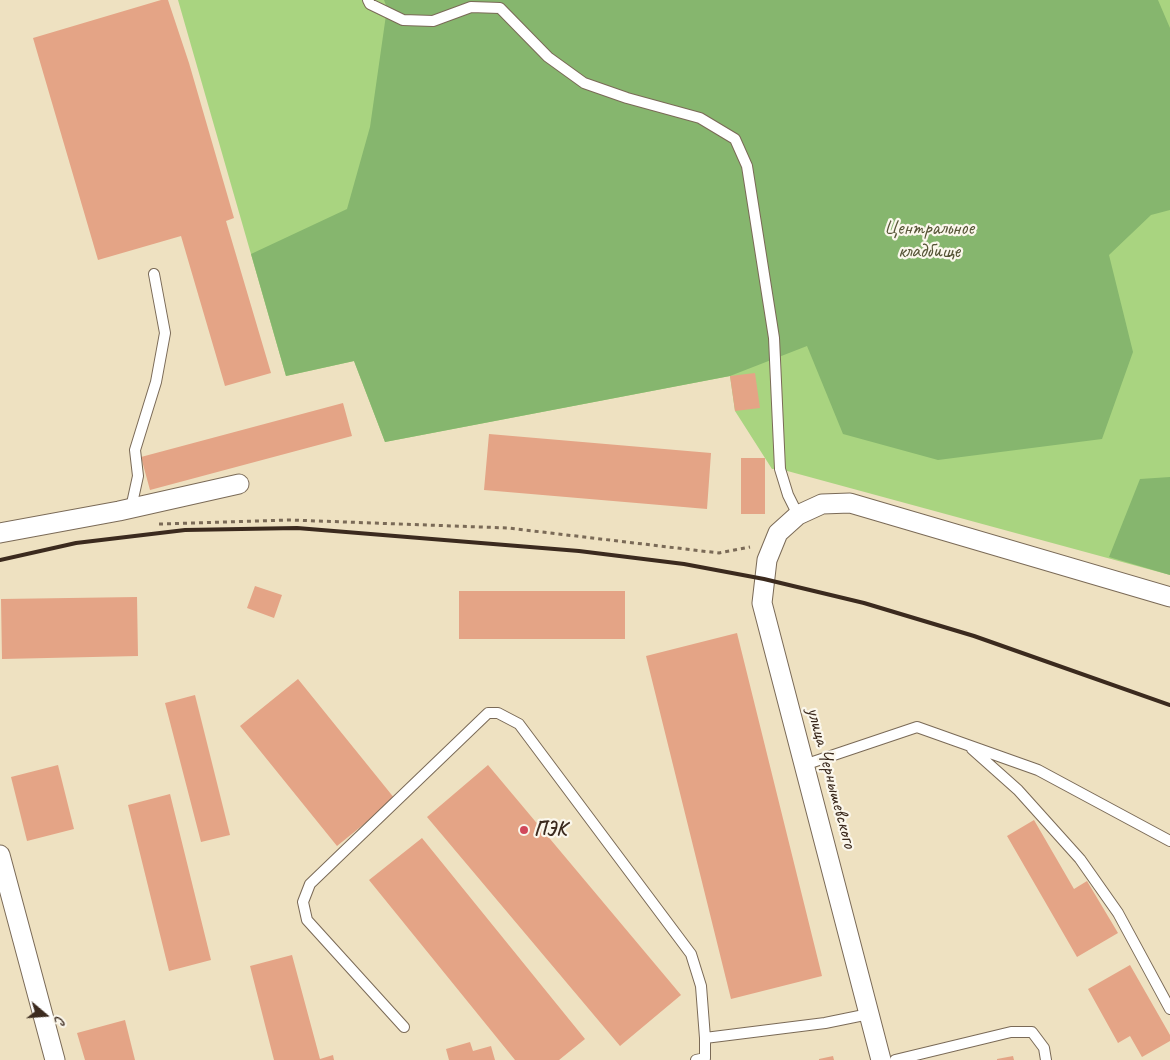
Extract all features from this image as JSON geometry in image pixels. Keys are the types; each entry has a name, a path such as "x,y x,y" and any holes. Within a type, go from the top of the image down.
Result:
{"street":[{"path":"0,534 239,484"},
{"path":"798,514 822,504 850,503 1170,597"},
{"name":"улица Чернышевского","path":"798,514 778,533 767,560 762,603 881,1060"},
{"path":"0,855 55,1060"}],"lane":[{"path":"368,0 370,4 402,20 433,20 471,7 500,8 548,57 584,83 627,98 700,118 735,139 746,166 774,338 780,469 788,495 798,514"},
{"path":"131,508 138,476 136,450 156,382 165,333 154,274"},
{"path":"404,1027 307,920 303,902 310,884 488,713 498,713 519,724 691,954 701,986 704,1038 703,1059"},
{"path":"804,765 917,727 1038,770 1170,841"},
{"path":"968,745 1018,790 1080,859 1118,913 1170,1008"},
{"path":"704,1038 825,1023 869,1014"},
{"path":"895,1060 1011,1032 1032,1032 1044,1048 1046,1060"}],"path":[{"path":"157,524 291,520 508,528 719,553 750,548 778,533"}],"green space":[{"name":"Центральное кладбище","path":"178,0 1170,0 1170,575 780,469 772,469 735,411 730,376 385,442 354,361 286,376"},
{"name":"Центральное кладбище","path":"384,0 1158,0 1170,28 1170,210 1151,215 1109,255 1133,352 1102,439 938,460 843,434 807,346 730,376 385,442 354,361 286,376 251,254 347,209 370,127 387,8"},
{"path":"1170,477 1170,575 1109,557 1140,479"}],"building":[{"path":"161,0 168,0 189,63 234,218 226,221 271,373 225,386 181,236 98,260 33,38"},
{"path":"755,373 760,408 735,411 730,376"},
{"path":"343,403 352,436 150,490 141,457"},
{"path":"489,434 711,453 707,509 484,490"},
{"path":"741,458 765,458 765,514 741,514"},
{"path":"255,586 282,595 274,618 247,608"},
{"path":"459,591 625,591 625,639 459,639"},
{"path":"137,597 138,656 2,659 1,599"},
{"path":"737,633 822,976 731,999 646,656"},
{"path":"298,679 395,799 337,846 240,726"},
{"path":"195,695 230,835 201,842 165,703"},
{"path":"58,765 74,829 27,841 11,777"},
{"path":"488,765 681,995 620,1046 427,817"},
{"path":"170,794 211,960 169,971 128,805"},
{"path":"1034,820 1074,889 1087,881 1118,933 1077,957 1007,836"},
{"path":"422,838 585,1039 559,1060 515,1060 369,880"},
{"path":"292,955 320,1059 333,1055 334,1060 274,1060 250,966"},
{"path":"1130,965 1170,1035 1170,1041 1142,1057 1130,1036 1118,1043 1088,989"},
{"path":"125,1020 135,1060 85,1060 77,1033"},
{"path":"470,1042 473,1051 491,1046 495,1060 449,1060 446,1049"},
{"path":"833,1056 834,1060 819,1060 819,1059"},
{"path":"1013,1056 1014,1060 997,1060 997,1059"}],"railway":[{"path":"0,560 76,543 185,530 297,528 579,551 684,564 764,579 864,603 974,636 1170,705"}],"place":[{"name":"ПЭК","path":"524,830"}]}
